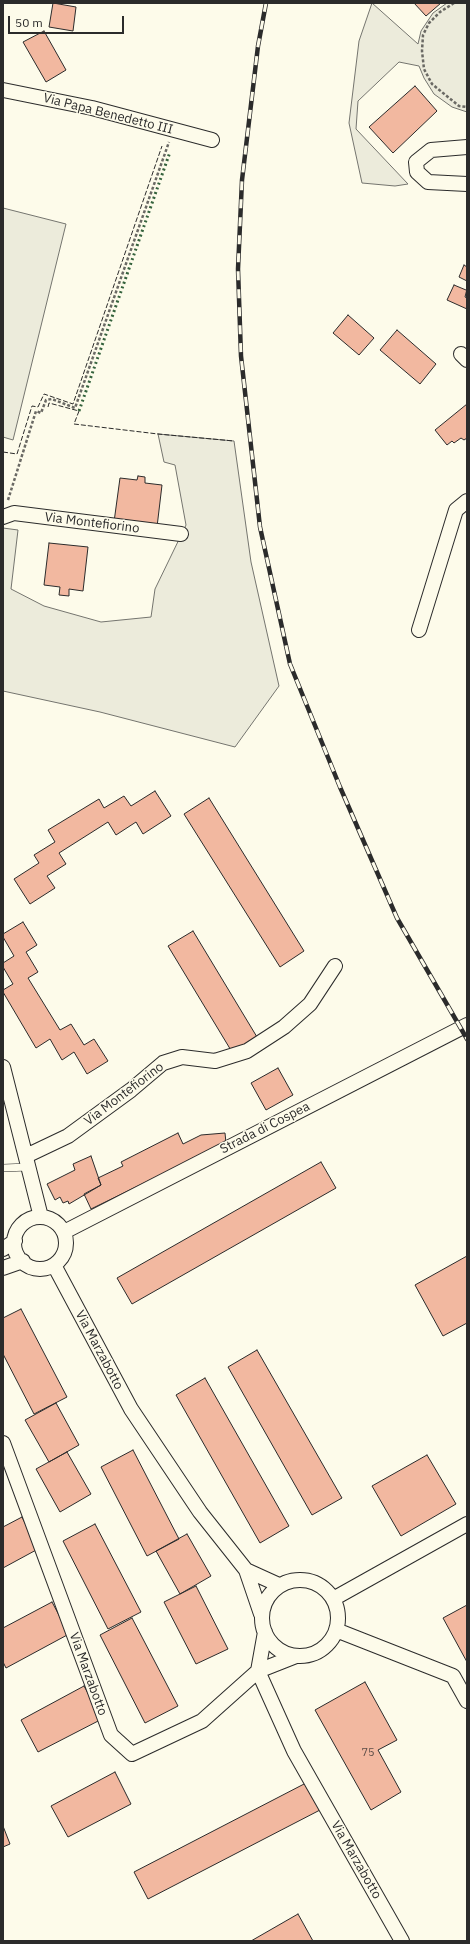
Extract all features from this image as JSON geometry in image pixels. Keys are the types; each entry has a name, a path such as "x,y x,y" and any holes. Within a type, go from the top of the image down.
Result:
{"street":[{"name":"Via Papa Benedetto III","path":"3,90 92,108 212,140"},
{"path":"467,146 431,150 416,162 417,172 428,182 467,184"},
{"path":"419,630 456,510 467,501"},
{"name":"Via Montefiorino","path":"3,517 14,513 181,534"},
{"name":"Via Montefiorino","path":"28,1161 68,1136 131,1090 163,1063 182,1057 215,1061 247,1051 284,1027 310,1004 335,966"},
{"name":"Strada di Cospea","path":"64,1232 467,1025"},
{"path":"3,1067 28,1161 40,1217"},
{"path":"40,1217 54,1221 64,1232 66,1247 64,1254 54,1265 34,1268 23,1261 17,1252 15,1241 20,1226 26,1221 40,1217"},
{"path":"3,1249 15,1241"},
{"path":"3,1268 23,1261"},
{"name":"Via Marzabotto","path":"54,1265 131,1409 200,1512 246,1570 262,1614 262,1625 265,1632 274,1646 284,1653 296,1656"},
{"name":"Via Marzabotto","path":"3,1443 111,1735 132,1754 202,1721 258,1671 296,1656 309,1655 321,1650 330,1641 336,1630"},
{"path":"333,1599 467,1524"},
{"name":"Via Marzabotto","path":"246,1570 279,1585"},
{"path":"262,1614 267,1598 279,1585 290,1580 303,1579 320,1586 333,1599 337,1608 338,1619 336,1630 453,1676 467,1701"},
{"name":"Via Marzabotto","path":"265,1632 258,1671 294,1751 402,1941"}],"lane":[{"path":"3,1168 28,1161"}],"path":[{"path":"454,3 440,12 429,23 423,35 422,51 424,69 432,84 458,106 467,107"},
{"path":"8,500 36,411 41,413 46,400 52,399 75,408 173,130"}],"shaded area":[{"path":"372,3 418,44 421,31 433,13 447,3 467,3 467,112 452,107 434,94 424,78 419,66 399,62 358,101 356,129 408,184 395,186 362,183 349,123 359,41"},
{"path":"3,208 66,224 13,440 3,437"},
{"path":"158,434 234,441 251,562 279,686 235,747 100,712 3,691 3,528 18,530 11,589 44,606 101,622 151,617 155,589 186,525 175,465 164,462"}],"building":[{"path":"53,3 76,7 73,31 49,27"},
{"path":"414,3 441,3 426,16"},
{"path":"44,31 66,70 46,82 23,42"},
{"path":"415,86 437,111 393,153 369,127"},
{"path":"464,265 467,267 467,281 459,277"},
{"path":"454,285 466,290 467,289 465,297 467,298 467,309 447,300"},
{"path":"348,315 374,338 359,355 333,333"},
{"path":"397,330 436,364 420,384 380,350"},
{"path":"467,404 467,438 464,440 461,438 454,443 452,441 447,445 435,430"},
{"path":"138,476 145,477 145,483 162,485 157,527 114,522 120,478 137,480"},
{"path":"49,543 88,547 83,591 69,589 69,596 59,595 60,587 44,585"},
{"path":"155,791 171,816 143,834 136,822 116,835 108,822 59,853 66,864 47,876 55,888 30,904 14,879 39,863 34,855 55,842 48,830 99,799 104,808 124,796 131,806"},
{"path":"209,798 304,951 280,967 184,814"},
{"path":"23,922 37,945 26,952 38,972 28,978 60,1030 71,1024 84,1045 94,1039 108,1061 87,1074 74,1052 62,1060 50,1039 36,1048 3,992 3,990 13,984 3,967 3,963 14,956 3,937 3,934"},
{"path":"193,931 257,1037 232,1052 168,946"},
{"path":"278,1068 293,1095 266,1110 251,1083"},
{"path":"178,1133 183,1144 201,1135 225,1133 226,1143 91,1209 84,1194 101,1185 98,1178 123,1166 121,1162"},
{"path":"91,1156 101,1185 69,1204 68,1201 63,1203 60,1197 55,1200 47,1184 75,1170 73,1164"},
{"path":"321,1162 336,1188 132,1304 117,1278"},
{"path":"467,1256 467,1323 443,1336 415,1285"},
{"path":"21,1309 67,1397 34,1414 3,1354 3,1318"},
{"path":"257,1350 342,1498 312,1515 228,1367"},
{"path":"205,1378 289,1526 260,1543 176,1395"},
{"path":"56,1403 79,1445 49,1462 25,1420"},
{"path":"133,1450 179,1539 147,1556 101,1467"},
{"path":"67,1452 91,1494 60,1512 36,1469"},
{"path":"427,1455 456,1504 401,1536 372,1486"},
{"path":"22,1517 38,1549 3,1568 3,1527"},
{"path":"95,1524 141,1612 108,1629 63,1541"},
{"path":"187,1534 211,1576 180,1594 156,1551"},
{"path":"196,1586 228,1649 196,1664 164,1602"},
{"path":"52,1602 69,1634 6,1668 3,1662 3,1628"},
{"path":"467,1605 467,1662 443,1618"},
{"path":"132,1618 178,1706 145,1723 100,1635"},
{"path":"365,1682 397,1740 378,1750 401,1792 371,1810 315,1710"},
{"path":"84,1686 102,1719 38,1752 21,1720"},
{"path":"115,1772 131,1804 68,1837 51,1806"},
{"path":"306,1783 320,1810 148,1899 134,1872"},
{"path":"3,1826 10,1844 3,1847"},
{"path":"298,1914 313,1941 251,1941"}],"railway":[{"path":"266,3 258,46 242,180 238,269 241,356 260,527 290,664 340,787 397,918 467,1039"}],"hedge":[{"path":"79,411 170,152"}],"fence":[{"path":"3,452 17,454 32,406 38,407 44,394 73,404 162,146"},
{"path":"48,407 49,403 79,411 74,424 234,441"}]}
